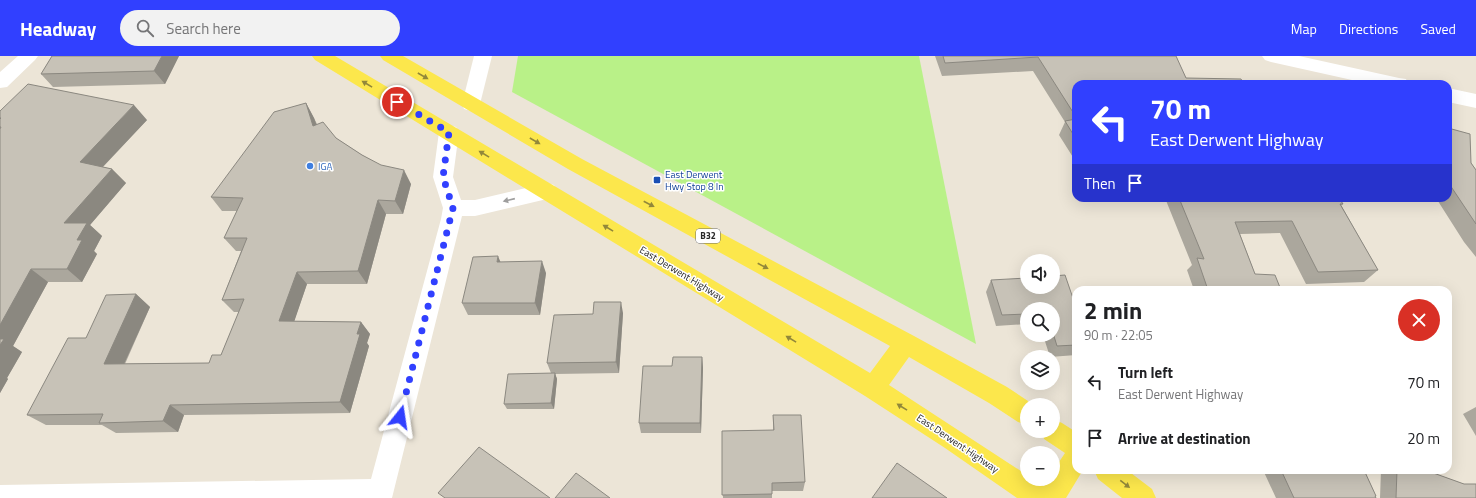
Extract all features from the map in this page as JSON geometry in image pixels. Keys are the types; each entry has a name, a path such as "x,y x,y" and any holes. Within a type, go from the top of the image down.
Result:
{"main road":[{"name":"East Derwent Highway","path":"321,56 873,388 954,440 1039,498"},
{"name":"B32","path":"389,56 575,164 906,343 998,395 1020,409"},
{"path":"873,388 906,343"},
{"path":"1060,436 1072,443"},
{"path":"1051,498 1072,464"},
{"path":"1112,474 1143,498"}],"street":[{"path":"0,82 29,56"},
{"path":"471,104 483,56"},
{"path":"1271,56 1381,80"},
{"path":"1452,96 1476,101"},
{"path":"0,498 379,495 453,208 443,177 449,132"},
{"path":"453,208 475,208 546,191"}],"green space":[{"path":"518,56 919,56 976,344 512,92"}],"building":[{"path":"52,56 162,56 154,71 41,74"},
{"path":"943,56 1176,56 1186,78 1242,80 1072,80 1072,111 1038,57 945,63"},
{"path":"28,84 134,105 80,162 112,169 64,223 87,223 77,240 82,240 67,269 31,269 0,325 0,111"},
{"path":"306,103 313,126 323,122 336,138 362,155 381,165 404,170 395,201 378,200 358,271 297,272 279,321 361,322 357,334 360,334 340,402 170,405 163,421 99,423 103,414 27,415 68,338 86,338 106,295 136,294 104,364 209,363 212,355 221,355 244,299 222,300 247,238 224,238 243,198 211,197 274,112"},
{"path":"1072,120 1072,132 1065,121"},
{"path":"1452,129 1470,134 1471,163 1476,170 1476,224 1452,188"},
{"path":"1181,202 1342,202 1343,204 1340,204 1378,270 1318,272 1292,221 1235,222 1255,274 1275,275 1279,286 1207,286 1197,258 1204,259"},
{"path":"498,256 497,262 542,261 535,303 462,303 473,257"},
{"path":"1060,275 1065,275 1072,295 1072,345 1057,346 1056,342 1060,342 1060,302 1020,302 1020,314 1002,315 991,280 1020,278 1020,294 1060,294"},
{"path":"594,302 621,302 616,362 547,363 554,315 593,314"},
{"path":"0,339 4,339 0,345"},
{"path":"673,357 702,357 700,423 639,423 643,366 672,366"},
{"path":"555,373 551,403 504,404 508,374"},
{"path":"773,415 801,415 805,482 772,483 772,494 722,495 722,431 774,430"},
{"path":"479,447 550,498 445,498 438,493"},
{"path":"897,463 947,498 872,498"},
{"path":"576,473 610,498 555,498"},
{"path":"1283,474 1366,474 1376,496 1376,498 1294,498"},
{"path":"1397,474 1436,474 1464,484 1476,484 1476,498 1396,498"}],"place":[{"name":"IGA","path":"310,166"},
{"name":"East Derwent Hwy Stop 8 In","path":"657,180"}],"route":[{"path":"397,102 449,132 443,177 453,208 400,417"}]}
